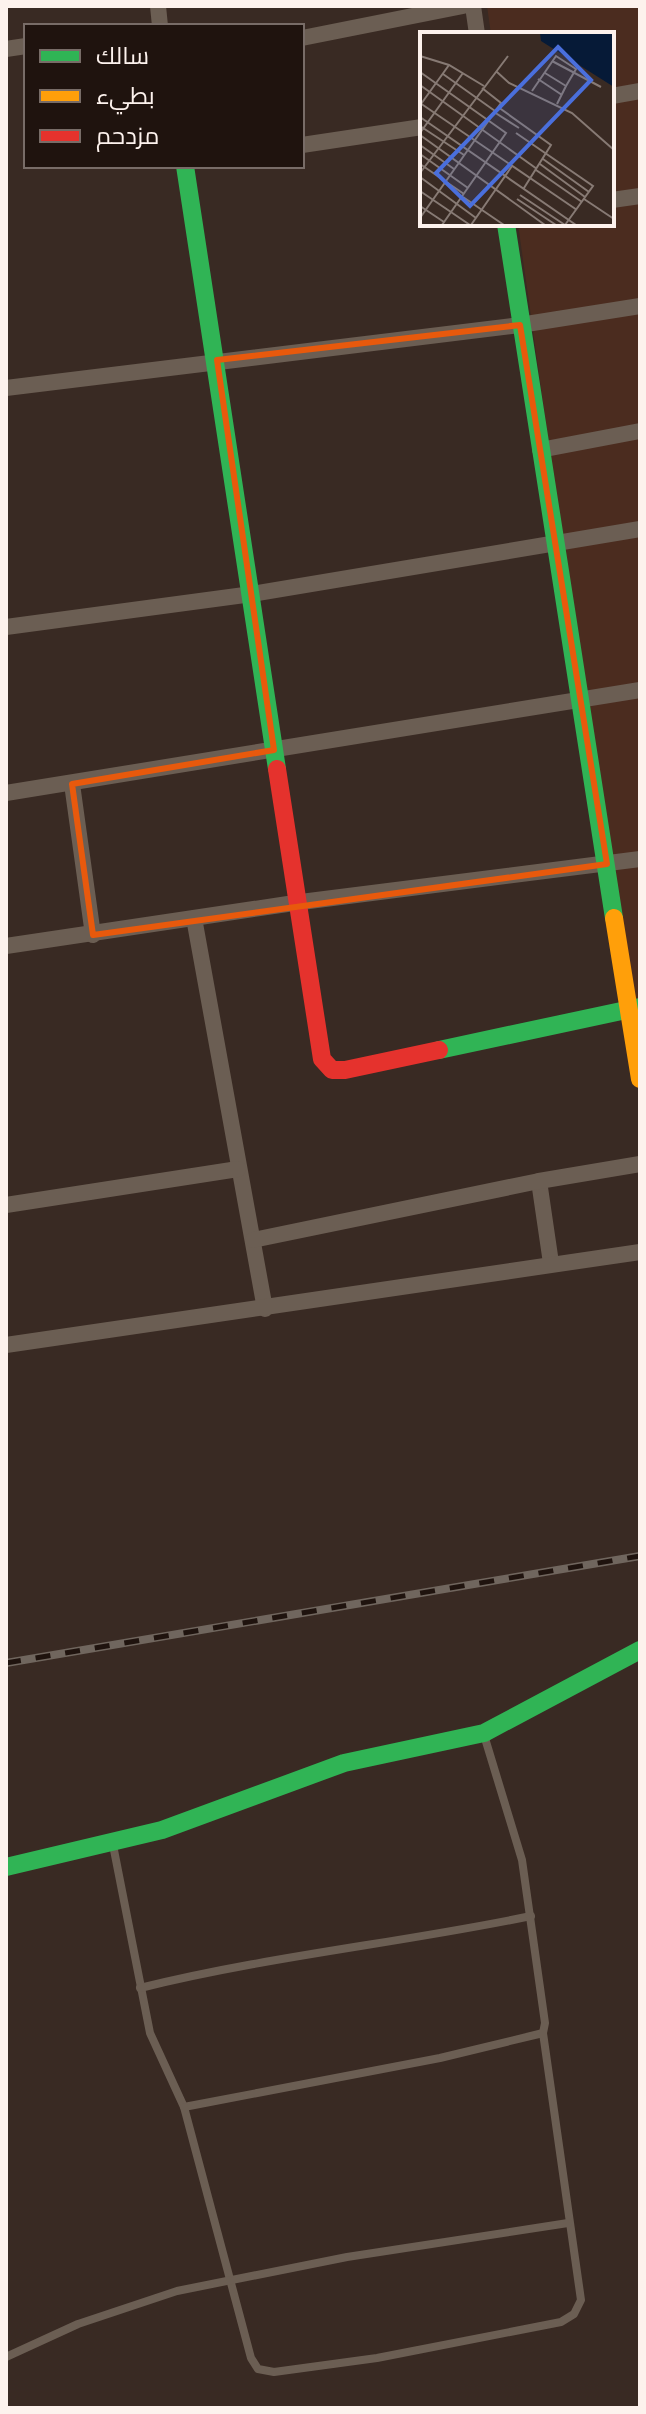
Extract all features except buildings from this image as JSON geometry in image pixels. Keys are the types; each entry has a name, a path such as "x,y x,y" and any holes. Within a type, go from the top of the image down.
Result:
{"street":[{"path":"304,38 463,6"},
{"path":"473,6 477,32"},
{"path":"614,96 640,91"},
{"path":"304,145 420,127"},
{"path":"185,168 274,750 301,902 322,1059 332,1070 345,1070 635,1008"},
{"path":"614,200 640,196"},
{"path":"506,226 578,701 635,1008 640,1079"},
{"path":"6,388 520,325 640,306"},
{"path":"540,450 640,431"},
{"path":"6,627 252,594 640,529"},
{"path":"6,793 640,690"},
{"path":"72,784 93,935"},
{"path":"6,946 301,902 640,859"},
{"path":"194,918 265,1309"},
{"path":"253,1240 539,1181 640,1164"},
{"path":"6,1205 238,1169"},
{"path":"539,1181 551,1263"},
{"path":"6,1345 640,1252"},
{"path":"6,1867 162,1830 344,1763 484,1733 640,1650"}],"lane":[{"path":"113,1842 150,2033 184,2107 228,2281 251,2358 258,2369 274,2372 377,2358 561,2322 574,2314 581,2300 543,2033 545,2023 522,1860 484,1733"},
{"path":"140,1988 283,1957 443,1934 531,1916"},
{"path":"184,2107 440,2058 543,2033"},
{"path":"6,2357 78,2324 177,2291 347,2257 568,2223"}],"highlighted area":[{"path":"520,325 607,864 93,935 72,784 274,750 217,360"}],"shaded area":[{"path":"487,6 640,6 640,1092 518,226 614,226 614,32 491,32"}],"railway":[{"path":"6,1663 640,1556"}],"traffic: fast":[{"path":"185,168 277,769"},
{"path":"506,226 614,918"},
{"path":"439,1050 640,1007"},
{"path":"6,1867 162,1830 344,1763 484,1733 640,1650"}],"traffic: slow":[{"path":"614,918 640,1079"}],"traffic: jam":[{"path":"277,769 322,1059 332,1070 345,1070 439,1050"}]}
